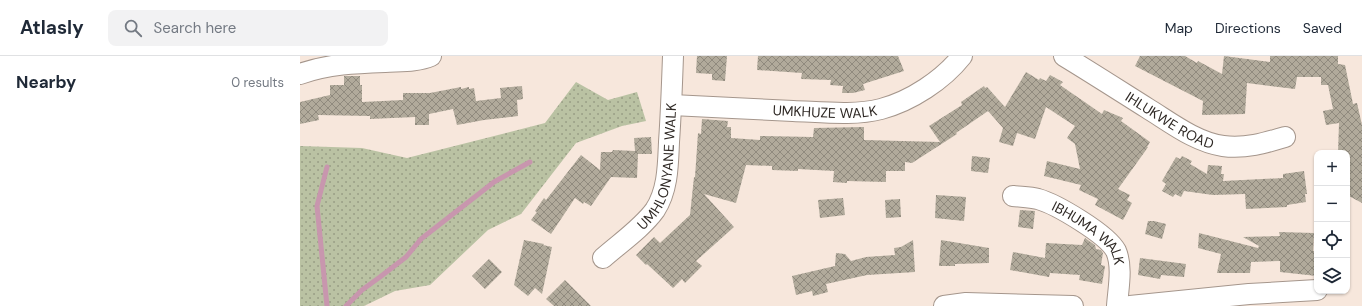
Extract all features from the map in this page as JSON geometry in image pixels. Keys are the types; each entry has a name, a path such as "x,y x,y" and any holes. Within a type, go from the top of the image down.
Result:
{"street":[{"path":"300,74 325,67 418,60 431,56"},
{"name":"UMHLONYANE WALK","path":"604,258 642,224 660,200 667,177 672,105 672,56"},
{"name":"UMKHUZE WALK","path":"672,105 824,112 855,112 880,109 913,97 948,71 962,56"},
{"name":"IHLUKWE ROAD","path":"1064,56 1187,133 1210,143 1222,146 1246,146 1286,137"},
{"name":"IBHUMA WALK","path":"1013,196 1038,199 1061,210 1098,233 1111,245 1116,252 1119,268 1117,306"},
{"path":"1130,306 1249,294 1314,290"},
{"path":"946,306 966,303 1073,306"}],"green space":[{"path":"576,82 608,100 637,92 646,121 622,126 576,143 521,214 488,230 430,285 395,291 364,306 300,306 300,146 362,148 407,158 545,123"}],"building":[{"path":"697,56 727,56 725,81 712,80 712,74 696,73"},
{"path":"758,56 898,56 904,71 863,84 865,90 853,93 842,93 843,86 830,85 831,80 801,79 802,73 757,70"},
{"path":"1140,56 1185,56 1222,74 1224,56 1270,62 1270,56 1338,56 1338,64 1345,65 1353,104 1357,103 1362,125 1362,203 1350,197 1350,150 1338,150 1339,123 1326,125 1323,111 1333,109 1328,85 1321,85 1321,77 1297,77 1295,89 1247,83 1245,114 1202,115 1203,101 1135,66"},
{"path":"1026,72 1039,80 1040,78 1046,81 1050,75 1063,82 1060,85 1102,114 1104,110 1123,118 1121,121 1150,142 1118,189 1130,195 1127,200 1132,203 1123,220 1095,205 1098,199 1079,190 1081,185 1044,176 1047,161 1080,169 1075,144 1067,138 1075,126 1046,107 1035,139 1017,133 1013,146 999,142 1003,128 988,111 956,133 957,134 912,163 905,162 905,171 886,171 886,182 833,182 834,171 798,169 798,171 772,170 772,166 746,165 736,203 704,194 734,227 696,261 702,266 685,283 682,279 673,288 636,255 654,237 660,243 690,215 695,177 698,133 701,134 702,119 728,121 727,127 731,127 731,138 760,140 760,136 813,137 814,128 864,127 864,140 940,142 929,126 962,105 961,102 984,86 985,88 987,87 1005,107"},
{"path":"344,76 360,76 360,85 362,85 362,102 403,100 403,93 430,93 461,87 461,89 469,87 469,89 474,88 476,101 501,98 500,88 522,86 523,99 517,100 518,116 457,125 453,109 429,114 429,125 415,125 415,117 370,119 370,116 318,115 319,120 300,124 300,102 330,95 330,85 344,85"},
{"path":"651,137 652,154 638,154 637,178 611,177 591,206 584,202 583,204 575,198 551,234 531,220 544,198 546,200 581,155 600,170 601,152 612,152 613,150 635,151 634,138"},
{"path":"972,156 990,158 988,173 971,171"},
{"path":"1182,156 1192,161 1190,164 1207,174 1208,165 1222,166 1221,174 1224,174 1223,181 1283,178 1283,174 1304,171 1307,194 1305,194 1306,202 1287,205 1287,207 1246,209 1245,194 1213,195 1184,191 1181,197 1175,194 1173,197 1162,191 1166,184 1162,181 1176,157 1180,159"},
{"path":"936,195 966,197 964,221 935,218"},
{"path":"843,198 845,215 820,218 818,200"},
{"path":"900,199 901,217 886,218 885,200"},
{"path":"1020,210 1035,211 1033,229 1018,227"},
{"path":"1148,221 1166,224 1162,239 1145,234"},
{"path":"1279,232 1314,233 1314,276 1280,272 1280,261 1251,262 1250,273 1217,273 1221,254 1198,248 1199,233 1258,248 1259,246 1243,237 1280,236"},
{"path":"1085,238 1095,245 1096,249 1101,250 1103,253 1101,265 1105,266 1102,284 1079,280 1080,275 1050,273 1049,277 1010,270 1013,252 1045,258 1046,243 1082,245"},
{"path":"524,240 552,247 542,294 535,288 528,296 514,285"},
{"path":"913,240 915,272 867,275 826,284 828,292 813,296 812,291 796,295 792,276 835,266 836,253 845,254 851,261 866,257 895,255 894,248 901,247"},
{"path":"941,240 989,248 989,263 939,266"},
{"path":"1140,258 1186,264 1184,277 1161,275 1160,279 1138,275"},
{"path":"489,259 502,272 485,289 472,276"},
{"path":"565,280 591,306 554,306 546,299"}],"waterway":[{"path":"346,306 362,290 406,257 421,239 494,182 530,162"},
{"path":"327,167 317,206 327,306"}]}
